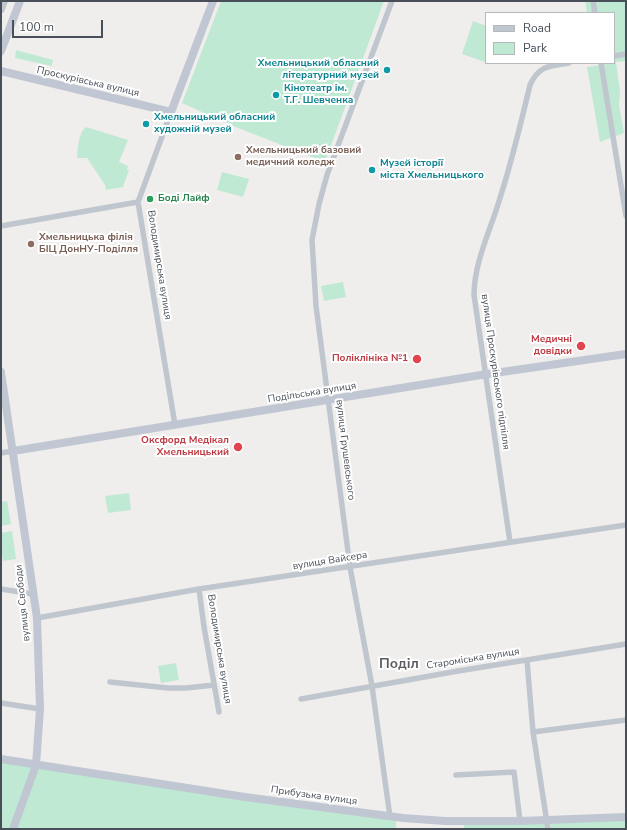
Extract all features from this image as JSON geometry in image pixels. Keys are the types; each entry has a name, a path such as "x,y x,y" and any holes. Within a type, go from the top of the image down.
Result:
{"street":[{"path":"1,9 4,1"},
{"path":"1,50 20,1"},
{"name":"Володимирська вулиця","path":"175,425 138,202 213,1"},
{"name":"вулиця Грушевського","path":"390,817 372,686 350,567 330,400 316,306 312,252 314,228 327,175 392,1"},
{"path":"593,1 595,12"},
{"path":"615,56 626,54"},
{"name":"вулиця Проскурівського підпілля","path":"510,542 474,295 474,286 479,261 500,197 530,85 535,75 540,70 563,64"},
{"path":"602,64 626,216"},
{"name":"Проскурівська вулиця","path":"1,71 171,112"},
{"path":"1,226 138,202"},
{"name":"Подільська вулиця","path":"1,453 486,374 626,354"},
{"name":"вулиця Свободи","path":"1,372 37,618 40,709 36,765 13,829"},
{"name":"вулиця Вайсера","path":"37,618 199,589 626,525"},
{"path":"1,589 33,594"},
{"name":"Володимирська вулиця","path":"199,589 219,712"},
{"name":"Староміська вулиця","path":"301,699 626,644"},
{"path":"527,660 533,732 548,829"},
{"path":"110,682 168,688 214,685"},
{"path":"1,703 40,709"},
{"path":"533,732 626,720"},
{"name":"Прибузька вулиця","path":"1,759 390,817 445,821 520,821 626,817"},
{"path":"456,775 514,772 520,821"}],"green space":[{"path":"221,1 384,1 325,162 233,126 182,103"},
{"path":"585,1 626,1 626,61 616,62 620,91 619,105 624,133 600,142 587,67 615,64 615,12 587,12"},
{"path":"473,21 485,26 485,62 462,54"},
{"path":"16,50 53,60 52,66 15,58"},
{"path":"86,127 128,140 119,162 128,166 127,169 129,170 123,187 106,190 105,185 87,158 77,158 81,133"},
{"path":"222,172 249,179 243,197 217,190"},
{"path":"343,282 346,297 324,301 321,286"},
{"path":"129,493 131,510 108,513 105,496"},
{"path":"7,501 11,524 1,526 1,502"},
{"path":"12,531 16,559 3,561 1,533"},
{"path":"176,663 179,680 161,683 158,666"},
{"path":"1,762 32,767 10,829 1,829"},
{"path":"38,768 396,820 396,829 16,829"},
{"path":"626,820 626,829 551,829 550,823"},
{"path":"545,823 546,829 464,829 464,824"}],"place":[{"name":"Хмельницький обласний літературний музей","path":"387,70"},
{"name":"Кінотеатр ім. Т.Г. Шевченка","path":"276,95"},
{"name":"Хмельницький обласний художній музей","path":"146,124"},
{"name":"Хмельницький базовий медичний коледж","path":"238,157"},
{"name":"Музей історії міста Хмельницького","path":"372,170"},
{"name":"Боді Лайф","path":"150,199"},
{"name":"Хмельницька філія БІЦ ДонНУ-Поділля","path":"31,244"},
{"name":"Медичні довідки","path":"581,346"},
{"name":"Поліклініка №1","path":"417,359"},
{"name":"Оксфорд Медікал Хмельницький","path":"238,447"}],"district":[{"name":"Поділ","path":"399,665"}]}
